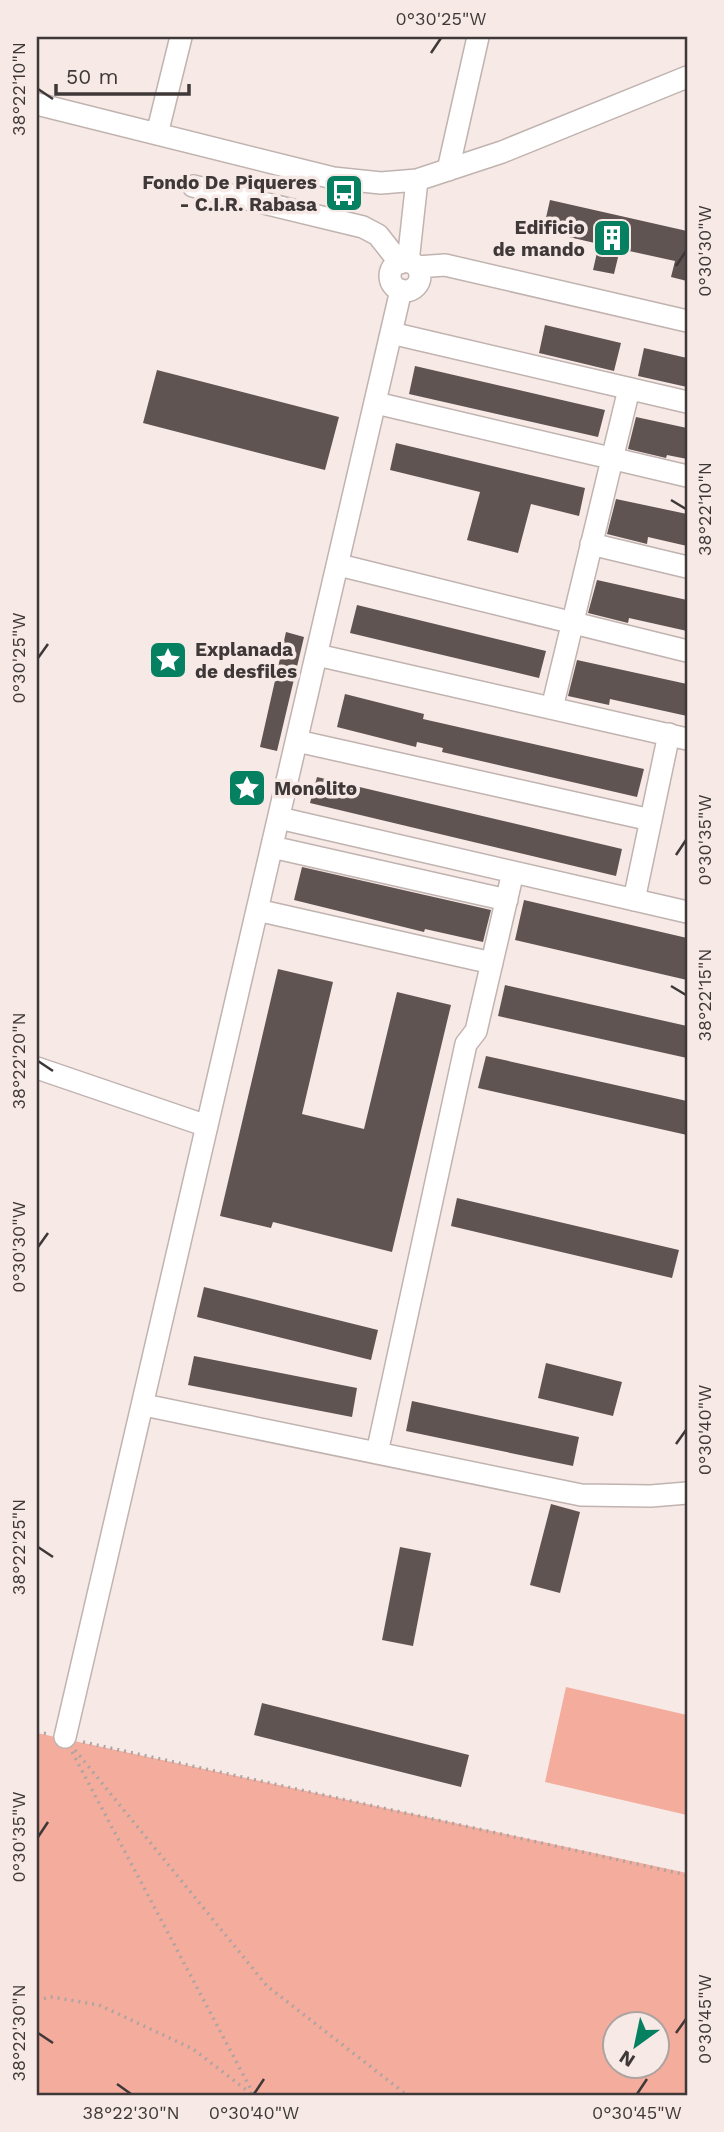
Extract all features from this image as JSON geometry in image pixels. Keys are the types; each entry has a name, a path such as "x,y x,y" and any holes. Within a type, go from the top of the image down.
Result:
{"street":[{"path":"157,134 181,37"},
{"path":"448,170 478,37"},
{"path":"37,104 333,178 381,183 417,180 502,152 687,77"},
{"path":"408,264 417,180"},
{"path":"193,186 363,227 378,236 408,264"},
{"path":"65,1737 376,403 401,290 396,288 390,276 392,270 408,264 445,265 687,321"},
{"path":"391,333 687,402"},
{"path":"552,708 629,389"},
{"path":"376,403 687,476"},
{"path":"591,544 687,567"},
{"path":"339,565 687,651"},
{"path":"317,655 678,736 651,820 634,900"},
{"path":"297,741 651,820"},
{"path":"279,818 687,912"},
{"path":"272,847 507,900"},
{"path":"377,1453 466,1044 476,1031 513,872"},
{"path":"257,910 492,963"},
{"path":"37,1068 207,1126"},
{"path":"144,1405 581,1495 652,1496 687,1493"}],"path":[{"path":"37,1732 687,1875"},
{"path":"65,1737 254,2095"},
{"path":"65,1737 267,1986 407,2095"},
{"path":"37,2000 52,1997 99,2005 193,2049 254,2095"}],"shaded area":[{"path":"566,1687 687,1715 687,1815 545,1782"},
{"path":"37,1733 687,1873 687,2095 37,2095"}],"building":[{"name":"Edificio de mando","path":"550,200 687,231 687,281 671,277 675,261 620,249 614,274 593,270 599,244 543,231"},
{"path":"545,325 621,343 614,371 539,353"},
{"path":"644,348 687,358 687,387 638,376"},
{"path":"415,366 605,410 598,437 409,394"},
{"path":"157,370 339,417 325,470 143,423"},
{"path":"636,417 687,428 687,459 667,455 666,458 628,449"},
{"path":"396,443 585,488 579,516 531,504 518,553 467,540 480,492 390,470"},
{"path":"616,499 687,514 687,546 648,537 647,544 607,534"},
{"path":"597,580 687,600 687,631 629,618 628,623 588,613"},
{"path":"357,605 546,651 539,678 350,633"},
{"path":"286,632 304,637 277,751 260,747"},
{"path":"577,660 687,684 687,716 610,699 609,705 568,696"},
{"path":"345,694 424,714 423,719 644,769 637,797 442,752 443,748 417,742 416,747 337,727"},
{"path":"317,777 622,849 616,876 310,803"},
{"path":"302,867 491,910 483,942 425,929 424,932 294,900"},
{"path":"524,900 687,938 687,980 515,940"},
{"path":"278,969 333,982 302,1114 364,1129 397,992 451,1005 392,1252 273,1222 271,1228 220,1216"},
{"path":"505,985 687,1026 687,1058 498,1016"},
{"path":"486,1056 687,1101 687,1135 478,1088"},
{"path":"457,1198 679,1250 672,1278 451,1226"},
{"path":"204,1287 378,1330 371,1360 197,1317"},
{"path":"194,1356 357,1388 352,1417 188,1385"},
{"path":"546,1363 622,1382 613,1416 538,1398"},
{"path":"412,1401 579,1437 573,1466 406,1431"},
{"path":"551,1504 580,1512 560,1593 530,1585"},
{"path":"400,1547 431,1553 413,1646 382,1640"},
{"path":"262,1703 469,1755 461,1787 254,1735"}],"place":[{"name":"Fondo De Piqueres - C.I.R. Rabasa","path":"344,193"},
{"name":"Edificio de mando","path":"612,238"},
{"name":"Explanada de desfiles","path":"168,660"},
{"name":"Monolito","path":"247,788"}]}
